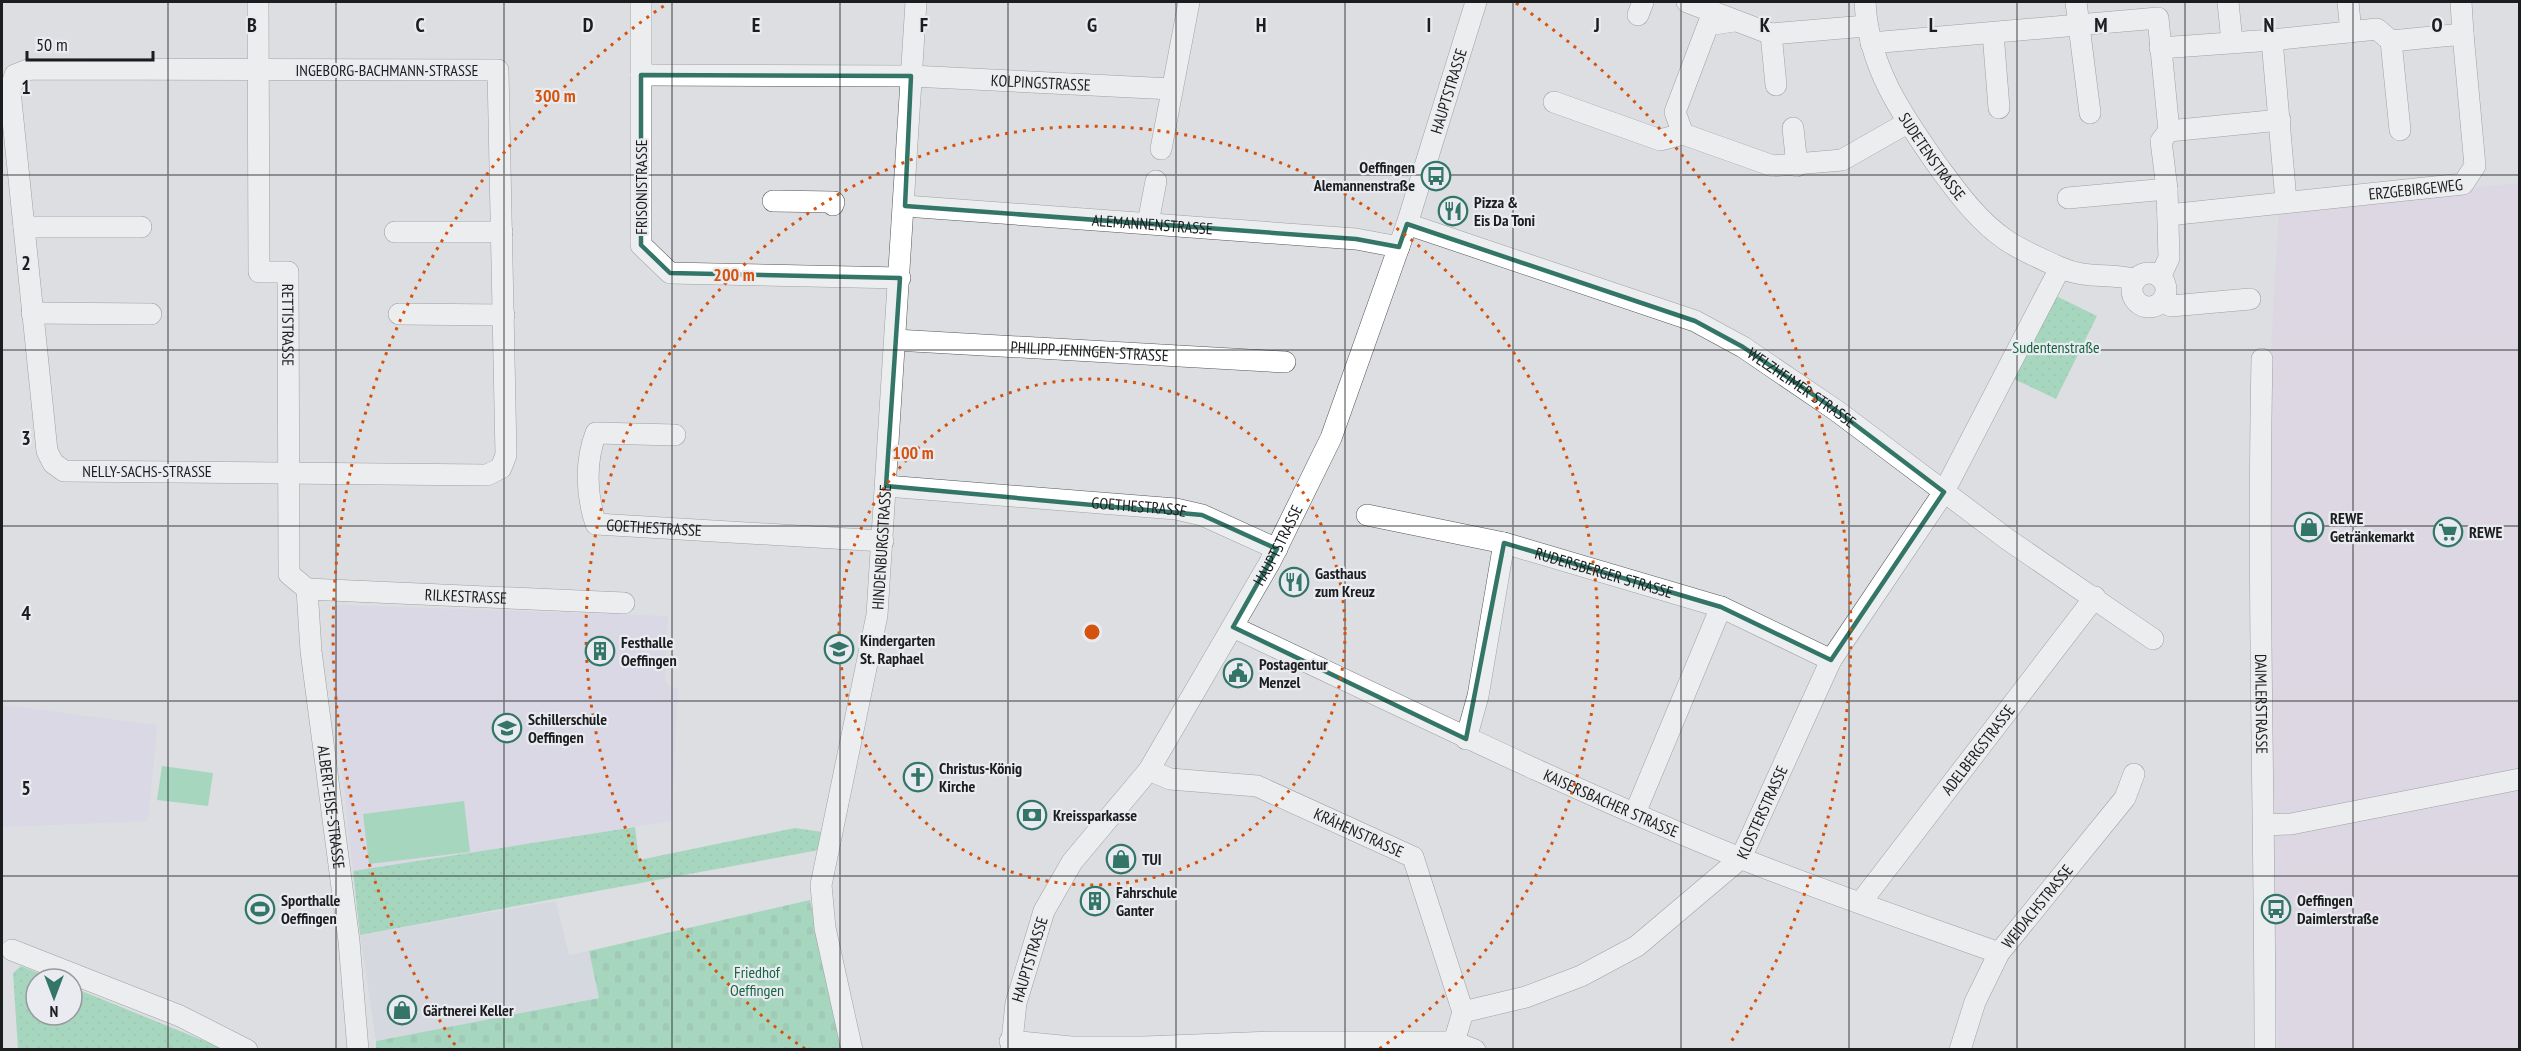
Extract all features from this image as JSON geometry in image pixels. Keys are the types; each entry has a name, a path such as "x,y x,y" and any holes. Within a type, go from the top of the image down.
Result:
{"street":[{"path":"258,2 258,70"},
{"name":"FRISONISTRASSE","path":"641,2 641,244 670,273 900,278"},
{"name":"HINDENBURGSTRASSE","path":"852,1050 824,919 821,885 877,615 905,206 916,2"},
{"path":"1161,149 1189,2"},
{"name":"HAUPTSTRASSE","path":"1010,1045 1023,974 1044,911 1072,862 1149,770 1277,549 1331,438 1407,224 1476,2"},
{"path":"1688,2 1770,34 1993,33 2158,18 2169,131 2162,141 2167,189 2169,258 2160,277 2166,284 2166,293 2162,301 2155,306 2139,304 2133,297 2132,288 2135,279"},
{"name":"SUDETENSTRASSE","path":"1865,2 1869,34 1886,84 1907,123 1964,201 1989,226 2007,240 2060,268 2084,276 2118,275 2135,279 2142,274 2152,272 2160,277"},
{"path":"2076,2 2090,113"},
{"path":"2228,2 2232,42"},
{"path":"2348,2 2351,32"},
{"name":"ERZGEBIRGEWEG","path":"2168,215 2463,184 2475,166 2460,2"},
{"path":"1683,134 1675,112 1708,25 1736,20"},
{"path":"2160,48 2377,29 2391,41 2400,130"},
{"path":"1993,33 1999,108"},
{"path":"1770,34 1776,85"},
{"path":"2391,41 2463,34"},
{"path":"2272,40 2286,201"},
{"name":"NELLY-SACHS-STRASSE","path":"258,70 8,70 47,452 53,463 64,471 289,471"},
{"name":"INGEBORG-BACHMANN-STRASSE","path":"258,70 498,70 506,455 501,468 487,475 289,471"},
{"name":"RETTISTRASSE","path":"258,70 259,272 288,272 289,574 307,589"},
{"path":"641,75 911,76"},
{"name":"KOLPINGSTRASSE","path":"911,76 1172,89"},
{"path":"1554,102 1660,140 1683,134 1773,166 1797,166 1842,160 1907,123"},
{"path":"2169,131 2280,120"},
{"path":"1793,128 1797,166"},
{"path":"1148,223 1156,181"},
{"path":"2068,198 2167,189"},
{"path":"773,201 834,202 833,206"},
{"name":"ALEMANNENSTRASSE","path":"905,206 1356,239 1399,247"},
{"name":"WELZHEIMER STRASSE","path":"1407,224 1695,321 1743,347 1946,487 2007,539 2095,597 2153,639"},
{"path":"24,227 141,227"},
{"path":"395,232 502,232"},
{"path":"1946,487 2060,268"},
{"path":"2162,301 2171,306 2250,299"},
{"path":"32,313 150,314"},
{"path":"399,314 504,315"},
{"name":"PHILIPP-JENINGEN-STRASSE","path":"895,340 1285,362"},
{"name":"DAIMLERSTRASSE","path":"2262,359 2261,609 2265,825 2263,909 2265,1050"},
{"name":"GOETHESTRASSE","path":"675,435 596,433 589,451 590,505 596,524 883,541"},
{"name":"GOETHESTRASSE","path":"886,486 1176,509 1202,515 1277,549"},
{"name":"KLOSTERSTRASSE","path":"1463,1012 1526,997 1581,976 1637,946 1741,858 1831,660 1946,487"},
{"name":"RUDERSBERGER STRASSE","path":"1367,515 1504,543 1721,607 1831,660"},
{"path":"1466,740 1478,696 1504,543"},
{"name":"RILKESTRASSE","path":"307,589 624,603"},
{"name":"ALBERT-EISE-STRASSE","path":"307,589 311,651 349,941 358,1050"},
{"name":"ADELBERGSTRASSE","path":"1861,902 2095,597"},
{"path":"1635,813 1721,607"},
{"name":"KAISERSBACHER STRASSE","path":"1233,627 1466,740 1635,813 1741,858 1999,953"},
{"name":"KRÄHENSTRASSE","path":"1149,770 1170,779 1257,786 1413,857 1463,1012"},
{"name":"WEIDACHSTRASSE","path":"1960,1050 1975,1002 1999,953 2125,798 2134,774"},
{"path":"2265,825 2291,824 2520,779"},
{"path":"12,950 180,1016 247,1050"},
{"path":"1454,1042 1463,1012"},
{"path":"1010,1045 1133,1047 1275,1042 1392,1046 1454,1042 1475,1050"}],"highlighted area":[{"path":"641,75 911,76 905,206 1356,239 1399,247 1407,224 1695,321 1743,347 1837,411 1944,492 1831,660 1721,607 1504,543 1466,739 1233,627 1277,549 1202,515 886,486 900,278 670,273 641,245"}],"shaded area":[{"path":"2519,183 2519,1049 2277,1050 2268,404 2279,208"},
{"name":"Schillerschule Oeffingen","path":"334,605 668,616 665,679 668,686 678,688 671,821 353,871 330,652"},
{"path":"2,705 157,725 148,821 2,827"},
{"path":"556,901 569,955 589,951 599,998 376,1041 360,935"}],"green space":[{"name":"Sudentenstraße","path":"2056,296 2097,316 2056,399 2014,379"},
{"path":"162,766 213,773 208,806 157,800"},
{"path":"464,801 470,852 369,864 363,814"},
{"path":"635,827 639,860 795,828 822,832 819,850 360,935 353,871"},
{"name":"Friedhof Oeffingen","path":"810,900 841,1049 376,1050 376,1041 599,998 589,951"},
{"path":"21,966 24,967 24,1027 84,1027 84,992 224,1049 18,1049 13,973"}],"place":[{"name":"Oeffingen Alemannenstraße","path":"1436,176"},
{"name":"Pizza & Eis Da Toni","path":"1453,211"},
{"name":"REWE Getränkemarkt","path":"2309,527"},
{"name":"REWE","path":"2448,532"},
{"name":"Gasthaus zum Kreuz","path":"1294,582"},
{"name":"Kindergarten St. Raphael","path":"839,649"},
{"name":"Festhalle Oeffingen","path":"600,651"},
{"name":"Postagentur Menzel","path":"1238,673"},
{"name":"Schillerschule Oeffingen","path":"507,728"},
{"name":"Christus-König Kirche","path":"918,777"},
{"name":"Kreissparkasse","path":"1032,815"},
{"name":"TUI","path":"1121,859"},
{"name":"Fahrschule Ganter","path":"1095,901"},
{"name":"Sporthalle Oeffingen","path":"260,909"},
{"name":"Oeffingen Daimlerstraße","path":"2276,909"},
{"name":"Gärtnerei Keller","path":"402,1010"}]}
